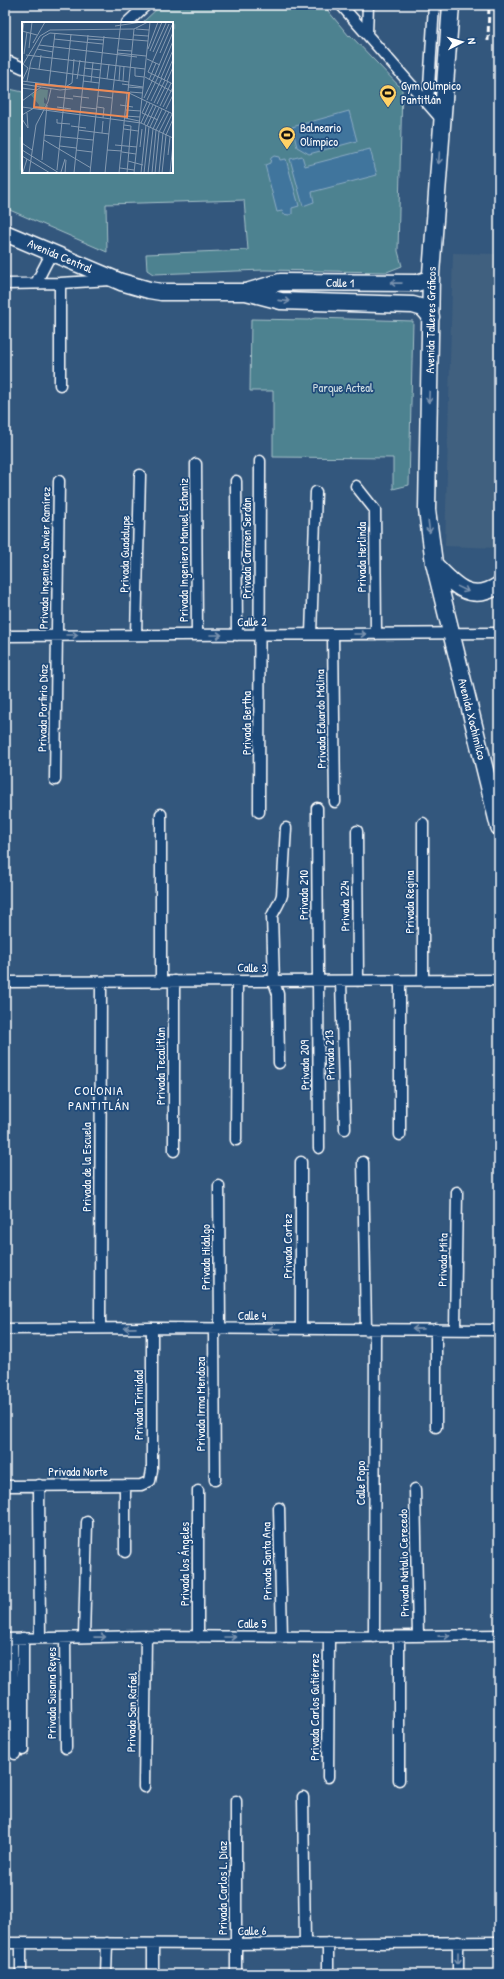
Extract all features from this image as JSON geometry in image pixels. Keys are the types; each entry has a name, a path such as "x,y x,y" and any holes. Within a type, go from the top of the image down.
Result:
{"main road":[{"name":"Avenida Talleres Gráficos","path":"450,634 434,564 426,503 431,274 451,5"},
{"name":"Avenida Central","path":"5,233 115,280"},
{"name":"Calle 1","path":"246,292 280,282 417,283 429,279 431,274"},
{"name":"Calle 1","path":"115,280 134,287 161,292 246,292 281,301 413,305 423,308 431,316"},
{"path":"434,564 446,577 462,590 473,593 482,593 499,584"},
{"name":"Avenida Xochimilco","path":"450,634 499,827"}],"street":[{"path":"128,22 146,5"},
{"path":"340,5 442,120"},
{"path":"366,34 368,5"},
{"path":"428,104 434,5"},
{"path":"5,64 10,62 22,67"},
{"path":"36,284 52,252"},
{"path":"5,284 115,280"},
{"path":"60,283 60,384"},
{"name":"Privada Carmen Serdán","path":"260,460 261,635"},
{"name":"Privada Ingeniero Manuel Echaniz","path":"196,464 197,635"},
{"name":"Privada Guadalupe","path":"136,635 140,475"},
{"name":"Privada Ingeniero Javier Ramírez","path":"57,635 59,481"},
{"name":"Privada Carmen Serdán","path":"236,481 237,635"},
{"name":"Privada Herlinda","path":"356,486 375,510 376,634"},
{"path":"312,634 316,492"},
{"name":"Calle 2","path":"5,636 499,633"},
{"name":"Privada Eduardo Molina","path":"333,634 335,802"},
{"name":"Privada Porfirio Díaz","path":"55,780 57,635"},
{"name":"Privada Bertha","path":"259,812 261,635"},
{"name":"Privada 210","path":"317,808 317,982"},
{"path":"161,814 161,982"},
{"name":"Privada Regina","path":"423,823 423,981"},
{"path":"279,1063 278,994 274,982 272,916 280,902 282,895 286,828"},
{"name":"Privada 224","path":"357,831 358,982"},
{"name":"Calle 3","path":"5,982 400,982 499,980"},
{"name":"Privada Tecalitlán","path":"174,981 174,1151"},
{"path":"236,1140 237,981"},
{"name":"Privada 213","path":"341,981 345,1129"},
{"name":"Privada de la Escuela","path":"100,1328 101,982"},
{"name":"Privada 209","path":"317,982 319,1148"},
{"path":"400,982 400,1135"},
{"name":"Privada Cortez","path":"301,1329 302,1162"},
{"name":"Calle Popo","path":"363,1162 370,1330 374,1637"},
{"name":"Privada Hidalgo","path":"217,1329 219,1186"},
{"name":"Privada Mita","path":"456,1329 457,1192"},
{"name":"Calle 4","path":"5,1329 152,1328 499,1330"},
{"name":"Privada Trinidad","path":"150,1481 152,1470 152,1328"},
{"name":"Privada Irma Mendoza","path":"215,1480 217,1329"},
{"path":"436,1329 436,1427"},
{"name":"Privada Norte","path":"5,1486 141,1485 150,1481"},
{"path":"39,1485 40,1638"},
{"path":"125,1485 125,1552"},
{"name":"Privada Natalio Cerecedo","path":"415,1489 418,1636"},
{"name":"Privada los Ángeles","path":"198,1492 198,1637"},
{"name":"Privada Santa Ana","path":"279,1508 282,1637"},
{"path":"84,1637 87,1522"},
{"name":"Calle 5","path":"13,1639 146,1636 399,1637 499,1635"},
{"name":"Privada San Rafaél","path":"144,1787 146,1636"},
{"name":"Privada Carlos Gutiérrez","path":"328,1777 329,1637"},
{"path":"399,1637 399,1780"},
{"name":"Privada Susana Reyes","path":"65,1638 66,1748"},
{"path":"13,1639 19,1752"},
{"path":"303,1797 306,1943"},
{"name":"Privada Carlos L. Díaz","path":"236,1801 236,1974"},
{"path":"458,1942 458,1974"},
{"name":"Calle 6","path":"5,1943 236,1944 499,1942"},
{"path":"21,1943 21,1974"},
{"path":"106,1974 107,1943"},
{"path":"328,1943 328,1974"},
{"path":"153,1944 153,1974"}],"shaded area":[{"path":"349,111 357,141 309,154 297,147 292,127"},
{"path":"370,149 377,175 312,192 314,202 303,206 290,159 302,156 305,166"},
{"path":"274,156 279,157 280,160 286,159 299,206 292,208 292,214 289,215 283,214 282,211 277,212 265,165 270,163 271,158"},
{"path":"453,253 499,254 499,548 445,546"}],"green space":[{"name":"Balneario Olímpico","path":"161,5 323,5 349,36 350,35 402,89 398,251 402,266 387,272 264,270 153,274 147,270 146,254 248,250 244,200 106,204 107,252 5,208 5,88 22,92 22,173 173,173 173,22 143,22"},
{"name":"Parque Acteal","path":"315,318 413,321 409,485 393,489 393,458 273,457 273,391 250,391 251,319 308,320"}],"railway":[{"path":"488,41 489,5"}],"place":[{"name":"Gym Olímpico Pantitlán","path":"388,108"},
{"name":"Balneario Olímpico","path":"287,150"}],"district":[{"name":"COLONIA PANTITLÁN","path":"99,1098"}]}
